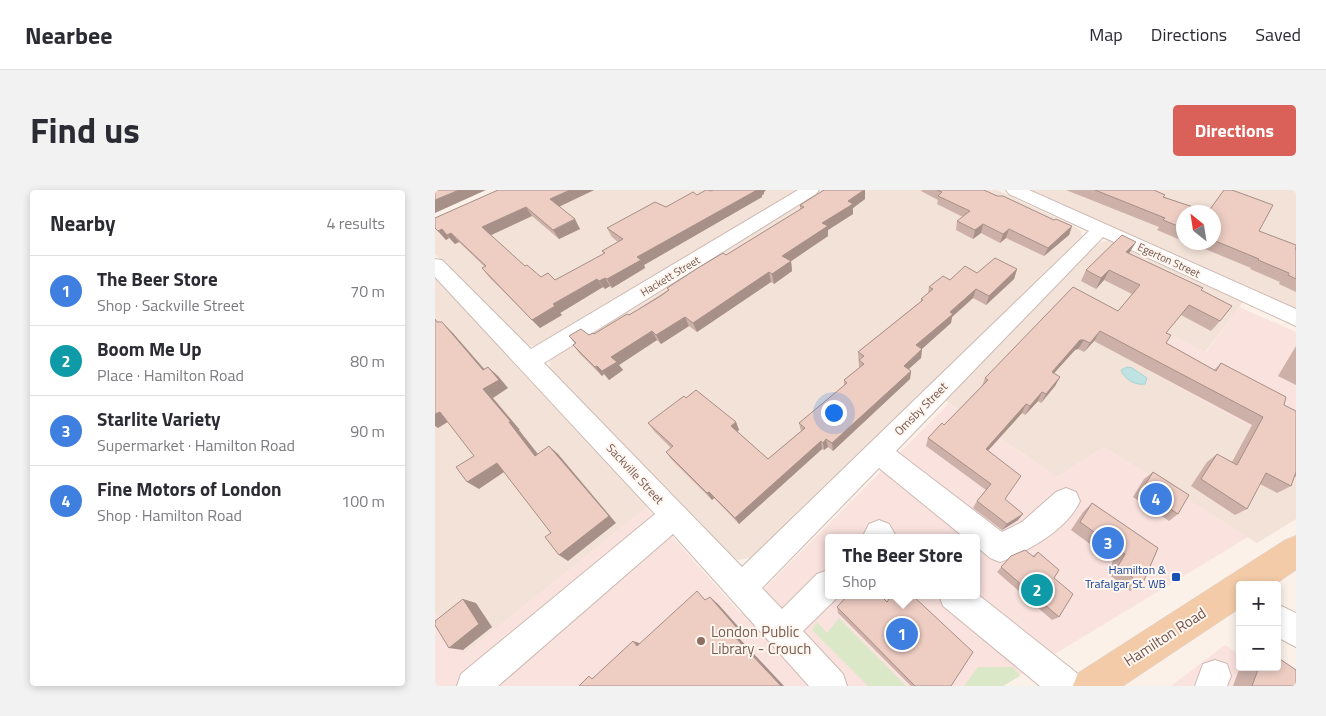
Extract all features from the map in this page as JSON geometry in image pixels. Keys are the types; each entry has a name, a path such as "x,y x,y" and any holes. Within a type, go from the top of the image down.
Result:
{"main road":[{"name":"Hamilton Road","path":"1253,581 1296,551"},
{"name":"Hamilton Road","path":"1091,686 1236,593"}],"street":[{"name":"Hackett Street","path":"529,361 810,190"},
{"name":"Egerton Street","path":"1015,190 1296,318"},
{"name":"Omsby Street","path":"742,588 1101,229"},
{"name":"Sackville Street","path":"435,265 529,361 742,588 831,686"},
{"path":"878,452 1000,548 1032,532 1066,501"},
{"path":"473,686 674,516"},
{"path":"781,631 825,588"},
{"path":"959,599 1066,686"},
{"path":"1281,621 1296,630"}],"shaded area":[{"path":"513,190 801,190 536,346 524,345 435,254 435,226"},
{"path":"822,190 997,190 1074,226 1081,231 1082,236 753,557 739,560 722,555 549,372 550,361 558,352"},
{"path":"1030,190 1296,190 1296,309"},
{"path":"1109,241 1243,302 1205,352 1296,452 1296,519 1257,543 1104,447 1057,477 942,398 1096,245"},
{"path":"435,273 652,503 464,654 435,611"},
{"path":"1239,307 1296,332 1296,452 1147,370 1171,334 1206,352"},
{"path":"949,403 1057,477 1104,447 1248,537 1002,686 435,686 435,611 464,654 646,507 740,613"},
{"path":"1225,645 1236,652 1236,671 1262,671 1283,686 1171,686"}],"green space":[{"path":"839,618 906,686 868,686 812,630 817,622 827,633"},
{"path":"978,667 1013,667 1020,676 1003,686 964,686"}],"water":[{"path":"1127,367 1132,368 1147,378 1145,384 1134,383 1128,379 1121,370"}],"building":[{"path":"435,190 459,190 435,200"},
{"path":"498,190 570,190 550,199 575,219 553,230 526,207 482,227 525,266 527,265 541,277 548,273 555,280 605,253 602,251 623,239 607,228 655,202 666,207 693,192 697,195 706,190 757,190 637,257 641,260 607,279 599,281 597,279 553,304 555,306 532,320 482,268 486,266 451,233 447,235 442,229 438,231 435,228 435,218"},
{"path":"824,190 864,190 848,201 853,204 822,223 828,226 782,256 791,261 772,274 769,272 693,323 685,317 656,335 652,331 611,357 617,362 602,371 597,366 595,367 573,345 576,343 569,336 581,329 589,335 594,334 627,314 629,315 659,297 669,290 667,288 698,268 723,253 726,255 804,207 800,205"},
{"path":"937,190 984,190 997,196 1003,196 1054,220 1056,219 1072,226 1048,248 1009,229 1003,234 983,224 975,230 957,221 970,211 938,196 942,192"},
{"path":"1095,190 1154,190 1165,195 1163,197 1187,205 1176,205 1176,225 1163,220 1165,218"},
{"path":"1224,190 1232,190 1273,205 1259,231 1296,245 1296,279 1288,275 1289,273 1221,243 1221,205 1213,205"},
{"path":"1122,235 1136,242 1126,252 1203,288 1201,290 1232,306 1220,321 1189,305 1166,333 1171,335 1166,343 1216,371 1221,363 1286,397 1284,405 1296,411 1296,472 1291,486 1266,473 1247,509 1201,479 1217,454 1237,465 1263,417 1100,331 1090,343 1080,340 1052,372 1060,377 1046,394 1042,392 1030,406 1026,404 986,449 1021,476 1005,499 1023,514 1007,524 977,501 991,484 928,438 942,423 944,425 988,380 985,378 1073,287 1118,311 1140,285 1109,270 1101,278 1086,270"},
{"path":"995,258 1017,269 989,296 976,289 950,312 953,314 916,345 922,349 904,366 911,371 832,443 826,439 823,443 821,441 735,518 666,452 673,446 648,423 684,396 686,398 696,390 736,422 731,426 768,459 805,428 799,423 847,383 844,380 864,364 859,360 864,356 858,352 923,300 921,299 933,289 929,287 943,276 950,280 965,266 977,273"},
{"path":"435,319 437,322 442,322 483,370 488,367 499,380 483,389 511,422 509,422 535,456 549,446 609,516 559,555 545,537 551,533 497,463 467,482 456,467 474,456 440,412 435,414"},
{"path":"1153,472 1189,495 1178,514 1142,490"},
{"path":"1092,503 1158,548 1142,585 1118,566 1125,554 1080,522"},
{"path":"1025,550 1034,557 1038,552 1059,570 1054,578 1073,594 1059,617 1001,567 1011,556"},
{"name":"London Public Library - Crouch","path":"697,591 705,600 710,597 737,628 731,633 781,686 579,686 589,676 592,679 633,641 637,646"},
{"path":"463,599 479,624 449,648 435,625 435,621"},
{"path":"844,599 884,599 887,602 889,599 916,599 973,652 951,686 915,686 837,607"},
{"path":"1281,660 1296,670 1296,686 1252,686 1258,671 1281,671"}],"place":[{"name":"Fine Motors of London","path":"1156,499"},
{"name":"Starlite Variety","path":"1108,543"},
{"name":"Hamilton & Trafalgar St. WB","path":"1176,577"},
{"name":"Boom Me Up","path":"1037,590"},
{"name":"The Beer Store","path":"902,634"},
{"name":"London Public Library - Crouch","path":"701,641"}]}
